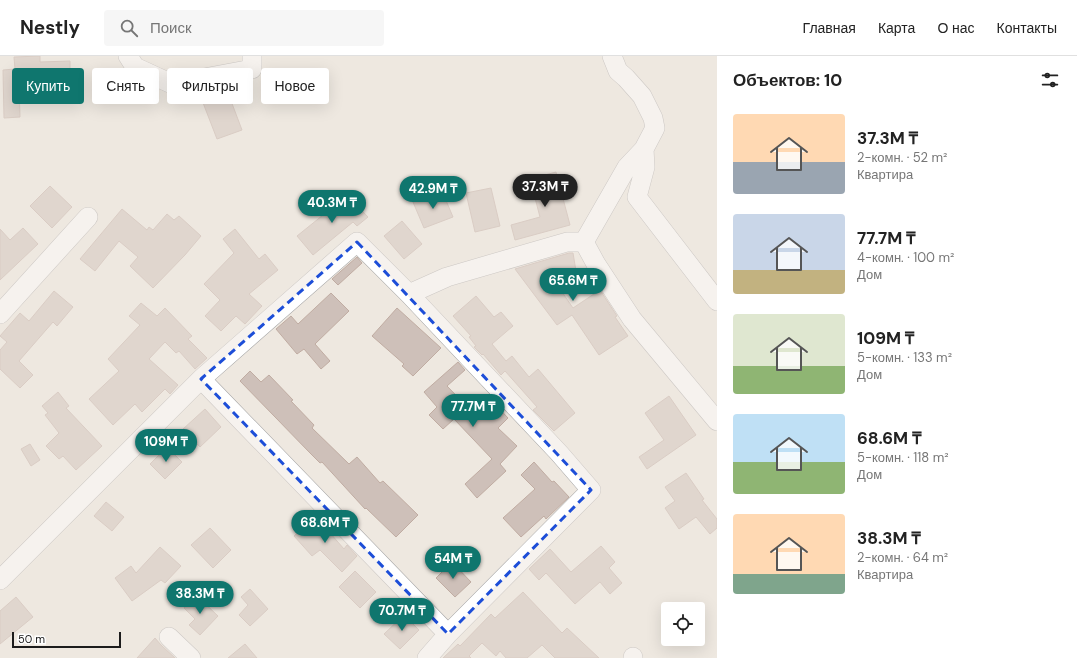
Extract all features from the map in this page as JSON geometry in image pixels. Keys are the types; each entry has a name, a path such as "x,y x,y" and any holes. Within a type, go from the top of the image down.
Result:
{"street":[{"path":"128,56 135,67 172,84 252,69 252,56"},
{"path":"584,242 628,167 644,148 655,128 653,118 642,96 618,71 612,56"},
{"path":"644,148 645,167 636,197 717,301"},
{"path":"0,314 88,216"},
{"path":"3,570 201,379 357,242 409,294 559,453 591,490 448,634 427,658"},
{"path":"409,294 447,277 567,242 584,242"},
{"path":"584,242 596,264 632,319 717,421"},
{"path":"201,379 448,634"},
{"path":"169,637 191,658"}],"highlighted area":[{"path":"357,242 591,490 448,634 201,379"}],"building":[{"path":"40,56 40,62 70,61 70,68 15,68 14,57"},
{"path":"12,69 12,104 20,104 20,117 4,118 3,70"},
{"path":"203,104 232,104 242,130 217,139"},
{"path":"556,172 570,225 515,240 511,225 540,217 530,179"},
{"path":"50,186 72,207 52,228 30,206"},
{"path":"491,188 500,226 475,232 466,193"},
{"path":"442,191 453,217 424,228 413,202"},
{"path":"346,194 368,217 357,226 353,222 313,255 297,236 328,212"},
{"path":"122,209 147,230 149,227 153,230 167,214 174,220 179,216 201,236 153,288 130,266 138,257 119,241 95,271 80,259"},
{"path":"402,221 422,244 404,259 384,236"},
{"path":"23,228 38,244 0,280 0,229 10,240"},
{"path":"235,229 259,259 265,254 278,270 249,294 262,306 245,324 236,316 221,331 205,316 220,300 204,284 234,253 223,239"},
{"path":"573,253 576,271 553,279 573,308 600,290 617,316 615,317 628,336 599,355 572,315 557,325 515,269"},
{"path":"357,257 362,263 338,285 332,279"},
{"path":"54,291 73,307 57,326 53,322 19,361 33,375 20,388 0,369 0,350 7,342 0,336 20,313 29,321"},
{"path":"331,293 349,311 315,344 330,361 321,369 304,349 297,354 276,329 291,316 298,324"},
{"path":"476,296 494,317 501,312 513,326 492,344 506,361 512,356 529,377 538,369 575,413 554,431 533,410 537,407 505,371 501,375 483,354 482,355 474,347 476,346 469,337 471,336 453,316"},
{"path":"141,303 157,316 165,308 192,336 188,339 207,358 195,369 179,351 176,353 165,342 149,359 178,385 170,394 165,389 142,412 135,404 113,425 89,399 119,371 108,359 140,325 129,316"},
{"path":"397,308 441,348 413,376 402,366 404,364 372,336"},
{"path":"458,362 465,370 447,386 476,416 492,401 508,418 498,428 517,446 500,464 506,471 477,498 465,484 492,459 454,419 443,429 429,415 437,407 424,392"},
{"path":"250,371 261,382 269,375 314,425 312,428 349,464 357,457 380,483 383,481 418,515 396,537 366,508 365,509 322,462 320,463 240,381"},
{"path":"58,392 69,406 66,408 102,446 76,470 63,456 59,459 46,446 59,433 45,415 48,413 42,406"},
{"path":"669,396 696,435 647,469 639,457 664,440 645,413"},
{"path":"205,409 221,427 200,447 183,429"},
{"path":"30,444 40,460 31,466 21,449"},
{"path":"167,447 182,462 165,479 150,464"},
{"path":"534,462 552,482 554,481 569,497 546,519 544,516 521,537 503,518 535,489 521,475"},
{"path":"686,473 704,499 702,500 717,519 717,528 710,534 696,517 679,529 665,508 675,501 665,487"},
{"path":"106,502 124,517 112,531 94,516"},
{"path":"316,517 344,549 347,545 357,556 342,572 320,550 312,556 294,536"},
{"path":"210,528 231,550 213,568 191,545"},
{"path":"601,546 615,562 609,568 622,583 610,594 600,582 575,604 546,573 539,580 529,569 550,549 571,572"},
{"path":"160,547 181,566 165,583 161,580 132,601 115,578 131,566 136,573"},
{"path":"452,562 471,582 455,597 436,578"},
{"path":"355,571 376,592 360,608 339,587"},
{"path":"250,589 268,609 250,626 239,615 248,605 241,597"},
{"path":"523,592 562,633 567,628 599,658 555,658 542,645 527,658 506,658 500,651 496,656 482,643 469,656 471,658 443,658 458,644 460,646 491,614 495,618"},
{"path":"196,595 218,616 200,635 189,625 195,619 184,608"},
{"path":"16,597 33,617 0,644 0,611"},
{"path":"404,615 419,630 400,649 384,634"},
{"path":"155,638 161,645 175,658 137,658"},
{"path":"245,644 257,658 228,658"}]}
